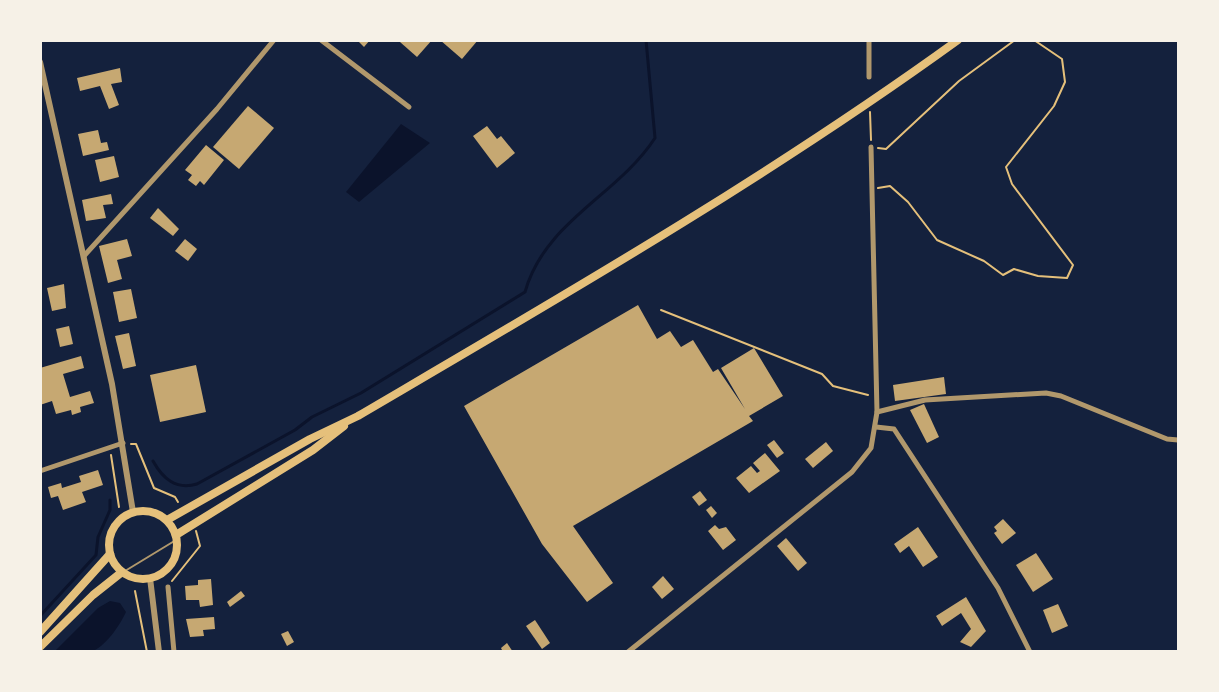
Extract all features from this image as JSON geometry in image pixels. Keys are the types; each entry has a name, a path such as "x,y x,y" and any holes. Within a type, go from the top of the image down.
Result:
{"main road":[{"path":"167,520 280,455 358,416 724,198 859,111 958,40"},
{"path":"176,538 313,450 358,416"},
{"path":"133,512 151,512 167,520 176,538 177,548 171,564 165,571 150,578 133,578 122,572 110,555 109,541 113,529 121,518 133,512"},
{"path":"40,632 110,555"},
{"path":"40,647 93,595 122,572"}],"street":[{"path":"84,256 217,109 274,40"},
{"path":"321,40 410,107"},
{"path":"869,40 869,77"},
{"path":"40,62 123,443 133,512"},
{"path":"628,651 852,472 871,448 877,412 871,147"},
{"path":"877,412 925,400 1046,393 1061,396 1167,439 1179,440"},
{"path":"876,427 894,429 998,588 1030,651"},
{"path":"40,471 123,443"},
{"path":"150,578 159,651"},
{"path":"168,587 174,651"}],"lane":[{"path":"122,572 176,538"}],"path":[{"path":"871,147 886,149 958,81 1015,40"},
{"path":"872,189 890,186 908,202 937,240 984,261 1003,275 1014,269 1038,276 1067,278 1073,265 1012,184 1006,167 1054,106 1065,82 1062,59 1034,40"},
{"path":"661,310 822,374 833,386 876,398"},
{"path":"119,507 110,453 123,443 136,444 154,488 175,497 180,505"},
{"path":"168,587 200,546 196,531"},
{"path":"135,591 147,651"}],"water":[{"path":"401,124 430,143 359,202 346,192"},
{"path":"110,601 120,603 126,612 116,629 101,646 86,653 55,651 98,608"}],"building":[{"path":"357,40 370,40 364,47"},
{"path":"401,40 432,40 417,57 400,42"},
{"path":"440,40 478,40 462,59"},
{"path":"120,68 122,82 111,84 119,105 109,109 100,86 80,91 77,78"},
{"path":"248,106 274,128 239,169 213,147"},
{"path":"487,126 497,139 501,136 515,153 497,168 473,136"},
{"path":"98,130 101,143 107,142 109,150 83,156 78,134"},
{"path":"206,145 224,160 204,185 200,181 196,186 188,180 192,175 185,170"},
{"path":"114,156 119,177 100,182 95,160"},
{"path":"111,194 113,204 103,205 106,218 86,221 82,200"},
{"path":"158,208 179,229 173,236 150,218"},
{"path":"127,239 132,256 117,260 122,279 108,283 99,246"},
{"path":"185,239 197,249 188,261 175,251"},
{"path":"64,284 66,308 52,311 47,288"},
{"path":"131,289 137,318 119,322 113,292"},
{"path":"638,305 657,339 670,331 681,347 693,340 713,372 718,369 745,409 721,368 754,348 783,396 749,416 753,421 573,526 613,583 587,602 542,544 464,406"},
{"path":"69,326 73,344 60,347 56,329"},
{"path":"129,333 136,366 123,369 115,336"},
{"path":"81,356 84,368 63,374 70,397 90,391 94,403 80,407 81,412 72,415 71,410 56,414 52,401 40,405 40,368"},
{"path":"196,365 206,412 160,422 150,375"},
{"path":"944,377 946,394 895,401 893,385"},
{"path":"924,404 939,437 927,443 910,410"},
{"path":"774,440 784,453 777,458 767,445"},
{"path":"826,442 833,451 813,468 805,459"},
{"path":"765,453 780,471 749,493 736,478 751,466 757,473 760,471 753,463"},
{"path":"98,470 103,485 82,492 86,502 63,510 58,496 51,498 48,487 61,483 62,488 81,482 79,476"},
{"path":"700,491 707,500 699,506 692,497"},
{"path":"711,506 717,513 712,518 706,510"},
{"path":"1003,519 1016,533 1002,544 994,533 997,531 994,527"},
{"path":"715,525 719,529 726,527 736,540 723,550 708,531"},
{"path":"918,527 938,557 923,567 909,546 900,553 894,544"},
{"path":"786,538 807,563 798,571 777,546"},
{"path":"1036,553 1053,579 1033,592 1016,565"},
{"path":"663,576 674,589 662,599 652,587"},
{"path":"211,579 213,605 200,607 199,600 186,600 185,586 198,585 198,580"},
{"path":"241,591 245,596 230,607 227,602"},
{"path":"966,597 986,631 971,647 960,642 971,629 961,613 942,626 936,616"},
{"path":"1058,604 1068,626 1052,633 1043,610"},
{"path":"214,617 215,629 203,630 204,636 190,637 186,619"},
{"path":"535,620 550,643 542,649 526,626"},
{"path":"288,631 294,642 287,646 281,634"},
{"path":"507,643 513,652 503,652 501,648"}],"waterway":[{"path":"153,461 161,473 176,484 197,484 295,430 312,417 361,393 525,292 535,267 548,246 565,227 621,177 655,138 646,40"},
{"path":"40,616 96,555 98,537 110,510 110,500"}]}
